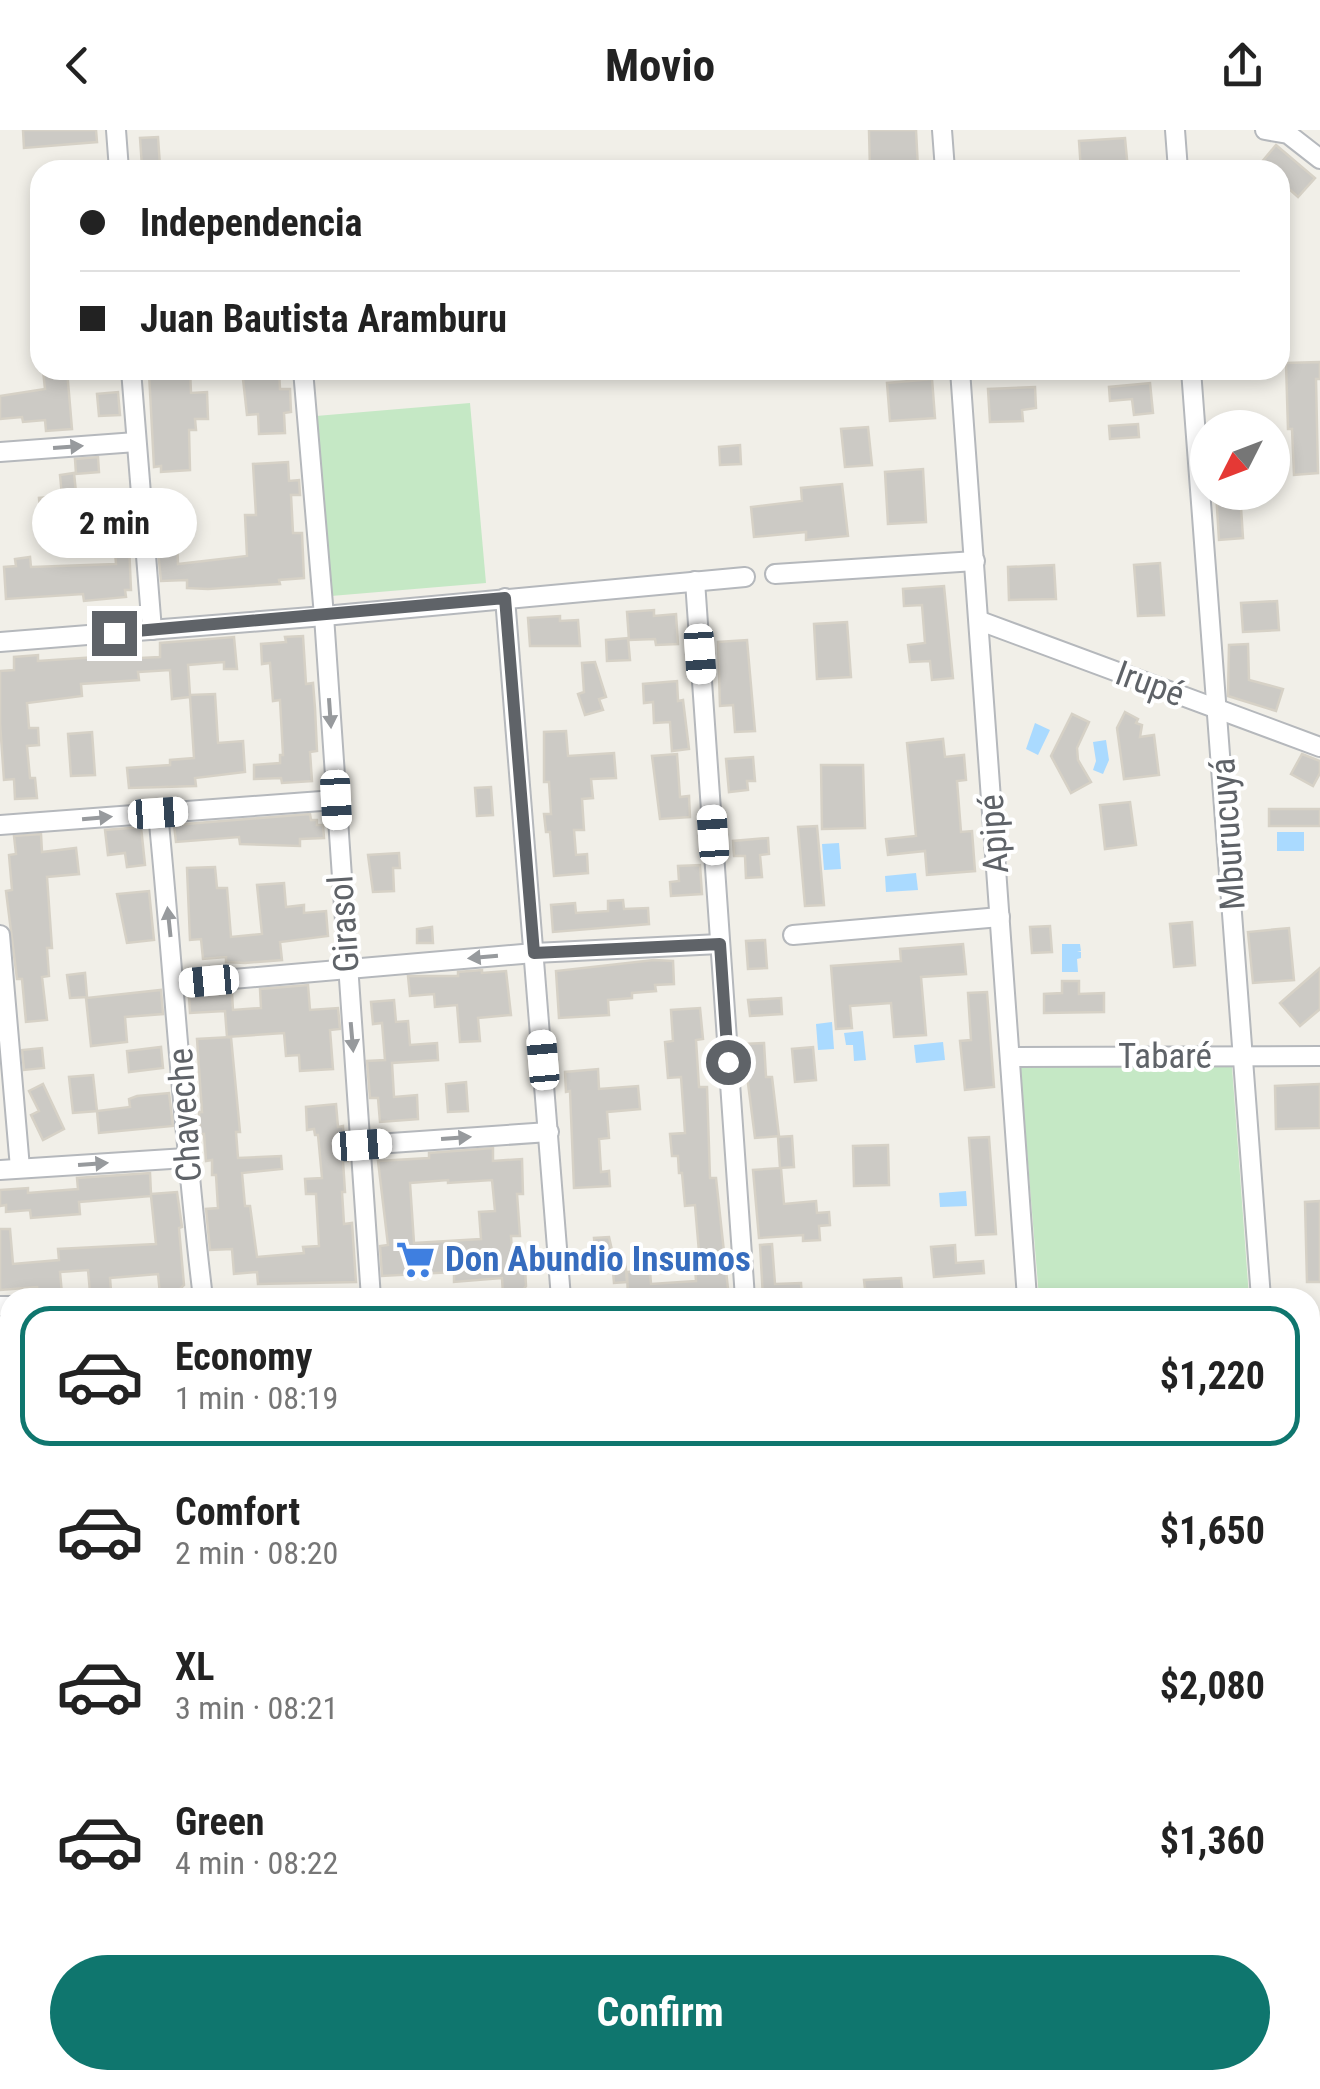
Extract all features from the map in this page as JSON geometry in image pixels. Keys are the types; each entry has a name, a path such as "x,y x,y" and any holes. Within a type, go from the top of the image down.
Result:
{"street":[{"path":"116,130 118,160"},
{"path":"942,130 944,160"},
{"path":"1175,130 1177,160"},
{"path":"1265,130 1288,134 1320,159"},
{"path":"132,380 152,630"},
{"name":"Girasol","path":"305,380 370,1288"},
{"name":"Apipé","path":"963,380 1026,1288"},
{"name":"Mburucuyá","path":"1192,380 1260,1288"},
{"path":"0,452 136,442"},
{"path":"775,574 975,561"},
{"path":"0,642 745,576"},
{"path":"696,581 743,1288"},
{"path":"505,598 560,1288"},
{"name":"Irupé","path":"980,621 1320,748"},
{"path":"0,825 336,800"},
{"name":"Chaveche","path":"158,813 175,984 186,1158 202,1288"},
{"path":"792,936 1000,917"},
{"path":"0,935 20,1168"},
{"path":"175,984 534,953 720,944"},
{"name":"Tabaré","path":"1011,1057 1320,1056"},
{"path":"362,1145 550,1132"},
{"path":"0,1170 186,1158"}],"green space":[{"path":"470,403 486,583 331,596 316,416"},
{"path":"1020,1066 1232,1067 1248,1288 1038,1288"}],"water":[{"path":"1035,723 1050,730 1038,755 1026,749"},
{"path":"1106,740 1109,760 1103,774 1093,770 1093,742"},
{"path":"1277,832 1304,832 1304,851 1277,851"},
{"path":"839,843 841,869 824,870 822,844"},
{"path":"916,873 918,890 886,892 885,876"},
{"path":"1062,944 1080,944 1078,972 1062,972"},
{"path":"832,1022 834,1049 818,1050 816,1024"},
{"path":"863,1031 866,1060 854,1061 853,1045 846,1045 844,1033"},
{"path":"943,1042 945,1060 916,1063 914,1045"},
{"path":"966,1191 967,1206 940,1207 939,1193"}],"building":[{"path":"23,130 96,130 97,142 24,148"},
{"path":"869,130 916,130 918,160 870,160"},
{"path":"158,137 160,160 142,160 140,138"},
{"path":"1125,138 1127,160 1080,160 1079,141"},
{"path":"1276,145 1315,178 1298,197 1290,190 1290,160 1263,160"},
{"path":"1320,362 1320,379 1316,379 1318,473 1294,475 1287,410 1287,380 1290,380 1290,363"},
{"path":"44,380 68,380 72,429 46,431 45,420 0,419 0,396 45,389"},
{"path":"149,380 190,380 191,393 207,392 208,419 195,419 196,430 189,430 190,470 161,472 161,466 154,467"},
{"path":"243,380 280,380 280,389 290,389 291,412 284,413 285,433 259,434 258,414 247,415"},
{"path":"932,380 935,418 890,421 887,383"},
{"path":"1150,383 1153,413 1134,415 1132,399 1110,401 1109,387"},
{"path":"1035,387 1036,408 1022,410 1023,421 990,422 988,389"},
{"path":"118,392 120,415 99,416 97,394"},
{"path":"1138,424 1139,437 1110,439 1109,426"},
{"path":"868,427 872,465 845,467 841,429"},
{"path":"740,445 741,464 720,465 719,447"},
{"path":"98,457 99,472 76,474 75,459"},
{"path":"288,462 289,481 299,480 300,495 291,495 293,533 302,533 304,578 279,580 280,584 208,589 187,588 187,580 161,581 157,540 177,539 178,564 247,556 245,515 256,515 253,464"},
{"path":"923,469 926,522 888,524 885,472"},
{"path":"74,473 78,512 41,519 39,498 62,496 60,475"},
{"path":"842,484 848,536 806,540 806,532 754,537 751,507 802,501 801,488"},
{"path":"127,498 131,590 125,590 126,597 84,601 83,594 6,599 4,567 16,566 15,559 30,557 31,567 116,564 114,539 103,540 100,500"},
{"path":"1217,510 1241,510 1243,538 1219,540"},
{"path":"1160,563 1164,615 1138,616 1134,565"},
{"path":"1054,565 1056,599 1009,600 1008,567"},
{"path":"944,586 953,678 932,680 930,661 910,662 908,645 925,643 922,605 904,606 903,589"},
{"path":"1277,601 1279,630 1243,632 1241,603"},
{"path":"654,610 654,616 676,614 678,644 656,645 655,639 629,640 627,612"},
{"path":"560,616 560,621 578,620 580,646 530,646 528,618"},
{"path":"847,622 851,677 817,679 814,624"},
{"path":"303,636 306,684 313,683 315,708 317,751 310,752 312,781 282,783 281,778 254,779 254,765 280,763 283,755 280,700 273,701 270,663 262,664 261,644"},
{"path":"234,637 237,669 224,669 224,662 188,665 190,695 215,694 218,743 243,741 245,772 195,778 196,786 129,788 127,768 170,765 170,760 194,758 190,697 172,699 170,670 138,672 139,680 81,684 82,696 27,703 29,728 38,728 39,745 27,746 30,778 35,778 37,798 15,799 14,779 4,780 0,723 0,671 14,670 14,657 38,655 38,661 112,656 111,646 138,644 140,658 160,657 160,643"},
{"path":"628,638 630,660 607,661 606,640"},
{"path":"747,640 755,731 735,732 733,705 720,706 718,642"},
{"path":"1248,644 1249,680 1283,689 1276,711 1228,696 1229,645"},
{"path":"595,662 606,697 599,699 603,710 585,715 578,694 584,692 582,663"},
{"path":"677,681 689,749 672,751 670,722 654,723 653,702 644,703 643,684"},
{"path":"1125,712 1142,725 1140,737 1154,735 1159,775 1124,779 1117,728"},
{"path":"1072,714 1089,722 1077,748 1078,760 1091,782 1071,793 1051,756"},
{"path":"566,731 568,756 614,753 616,778 591,779 593,798 582,799 584,830 574,830 576,855 587,854 588,873 554,876 550,832 546,832 544,814 551,814 549,782 544,782 544,732"},
{"path":"92,732 95,775 71,776 68,734"},
{"path":"943,739 945,757 964,755 966,780 957,781 961,832 972,831 975,871 927,875 925,851 888,855 886,839 916,836 907,743"},
{"path":"677,754 680,797 689,796 690,817 660,819 652,756"},
{"path":"1302,754 1320,761 1320,773 1313,786 1291,774"},
{"path":"753,757 755,781 747,781 748,790 729,792 726,759"},
{"path":"821,765 863,765 865,828 822,829"},
{"path":"491,787 493,815 477,816 475,788"},
{"path":"1130,802 1136,845 1105,849 1100,805"},
{"path":"1269,809 1320,809 1320,826 1269,826"},
{"path":"310,814 311,820 323,825 324,838 300,839 300,846 240,844 239,837 176,842 174,825"},
{"path":"817,826 824,905 805,906 798,827"},
{"path":"141,827 145,865 127,867 125,853 108,855 105,830"},
{"path":"41,834 42,852 76,848 79,874 47,877 52,948 47,948 49,976 42,977 47,1020 26,1022 6,891 12,890 9,855 16,854 14,836"},
{"path":"768,838 769,854 760,855 762,877 746,878 745,856 734,856 733,841"},
{"path":"399,853 400,868 393,868 394,891 373,892 368,855"},
{"path":"700,865 702,894 671,896 670,882 679,881 678,866"},
{"path":"215,867 217,888 227,888 231,937 262,934 257,885 284,883 286,907 304,905 304,913 326,911 328,936 280,942 282,960 245,963 226,962 226,957 203,959 201,939 190,940 187,868"},
{"path":"149,891 154,940 127,943 117,894"},
{"path":"623,900 624,909 648,908 649,924 553,932 551,905 575,903 576,913 608,911 608,901"},
{"path":"1192,922 1195,965 1174,967 1170,924"},
{"path":"1050,926 1052,952 1032,953 1030,927"},
{"path":"432,927 433,943 417,943 417,929"},
{"path":"1289,928 1294,980 1253,983 1248,932"},
{"path":"765,940 767,968 748,969 746,941"},
{"path":"963,944 966,974 921,977 926,1035 894,1037 891,1003 850,1006 852,1028 836,1029 831,966 901,961 900,949"},
{"path":"673,961 674,984 655,985 656,991 632,993 632,998 608,1000 609,1015 559,1018 556,971"},
{"path":"1320,968 1320,1009 1300,1026 1280,1003"},
{"path":"506,971 511,1015 478,1018 480,1041 460,1042 457,1005 435,1007 434,994 410,996 408,976 458,976 458,972"},
{"path":"85,973 87,997 70,998 67,975"},
{"path":"1062,981 1079,981 1079,994 1104,993 1104,1012 1044,1013 1044,994 1062,993"},
{"path":"308,985 310,1010 338,1008 340,1029 330,1030 333,1069 300,1071 299,1055 286,1056 284,1033 227,1037 225,1011 190,1013 189,996 232,993 233,1010 261,1008 260,989"},
{"path":"161,990 163,1014 125,1017 127,1042 91,1046 86,998"},
{"path":"987,992 994,1087 965,1090 960,1041 971,1040 968,993"},
{"path":"781,998 782,1014 750,1016 748,1000"},
{"path":"394,1000 396,1022 408,1021 410,1045 437,1043 438,1060 392,1063 394,1097 417,1095 418,1119 380,1122 378,1098 370,1098 367,1061 385,1060 382,1023 373,1024 371,1002"},
{"path":"700,1008 703,1039 696,1040 699,1087 707,1087 710,1178 716,1178 728,1288 628,1288 627,1272 650,1271 651,1284 696,1281 694,1252 699,1252 695,1205 685,1206 678,1156 672,1156 670,1134 685,1133 681,1077 668,1078 665,1042 673,1041 671,1010"},
{"path":"231,1037 240,1132 236,1132 238,1158 281,1156 282,1169 242,1173 257,1257 304,1253 303,1247 319,1246 316,1194 306,1194 305,1179 322,1178 318,1135 314,1129 307,1130 306,1107 336,1104 338,1127 343,1126 347,1148 348,1161 343,1161 344,1224 352,1223 356,1282 258,1284 257,1272 234,1274 232,1249 210,1250 206,1209 218,1208 216,1175 212,1175 212,1160 206,1161 204,1134 200,1134 197,1039"},
{"path":"764,1043 766,1077 772,1077 779,1136 755,1138 743,1044"},
{"path":"161,1047 163,1068 129,1072 127,1051"},
{"path":"813,1047 816,1080 795,1082 792,1049"},
{"path":"42,1048 44,1068 24,1070 22,1050"},
{"path":"598,1069 599,1089 638,1086 640,1109 607,1112 609,1138 599,1139 601,1172 609,1171 610,1186 574,1188 570,1091 566,1092 565,1072"},
{"path":"93,1075 97,1111 73,1113 69,1077"},
{"path":"466,1082 468,1111 448,1112 446,1084"},
{"path":"43,1084 64,1129 43,1140 31,1115 39,1111 29,1091"},
{"path":"1320,1084 1320,1128 1276,1129 1275,1086"},
{"path":"169,1093 173,1126 99,1133 97,1111 130,1107 129,1099 137,1096"},
{"path":"792,1136 794,1167 780,1168 778,1137"},
{"path":"989,1137 996,1234 976,1235 969,1138"},
{"path":"888,1145 889,1185 854,1186 853,1146"},
{"path":"493,1148 493,1161 522,1159 523,1194 517,1194 520,1236 511,1236 513,1268 525,1267 524,1288 503,1288 502,1278 454,1282 454,1272 382,1276 380,1246 388,1245 378,1161 429,1158 429,1153","holes":["492,1180 495,1211 479,1212 481,1239 414,1243 410,1183"]},
{"path":"781,1168 784,1204 816,1201 817,1213 829,1212 830,1225 819,1226 820,1240 803,1241 803,1235 759,1238 753,1170"},
{"path":"150,1173 151,1194 177,1192 182,1227 181,1288 159,1288 158,1274 110,1278 111,1288 90,1288 88,1270 60,1272 61,1288 0,1288 0,1229 10,1229 13,1264 59,1260 58,1249 156,1244 151,1196 79,1202 80,1214 31,1218 30,1210 6,1212 6,1205 0,1206 0,1190 28,1188 28,1193 78,1189 77,1178"},
{"path":"1320,1201 1320,1282 1307,1282 1305,1202"},
{"path":"609,1237 614,1259 625,1258 627,1282 614,1283 612,1259 596,1260 594,1238"},
{"path":"772,1244 775,1284 801,1283 801,1288 762,1288 760,1245"},
{"path":"955,1245 956,1263 983,1261 984,1273 934,1277 931,1247"},
{"path":"901,1278 902,1288 865,1288 864,1280"}],"place":[{"name":"Don Abundio Insumos","path":"415,1259"}],"route":[{"path":"114,633 505,598 534,953 720,944 728,1062"}]}
